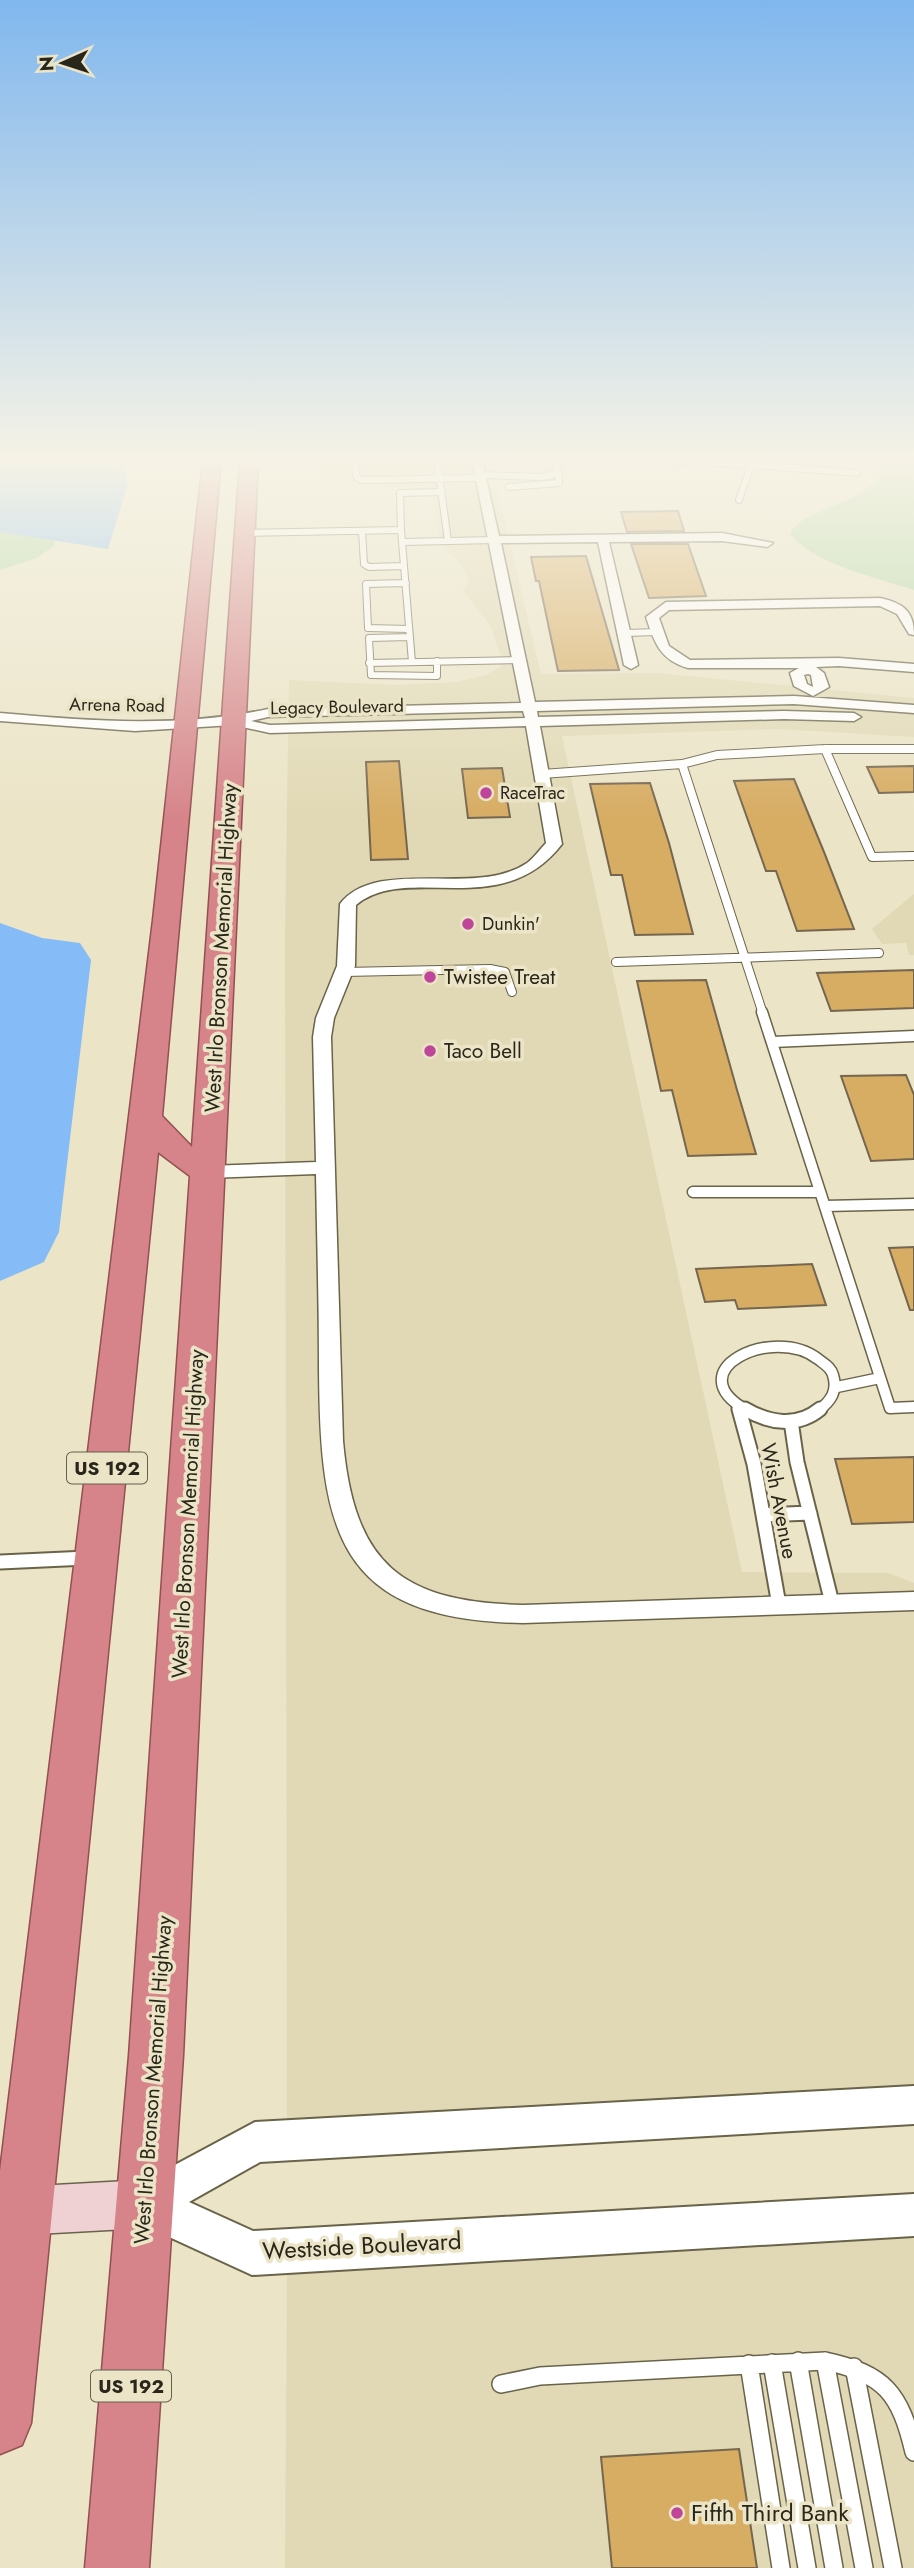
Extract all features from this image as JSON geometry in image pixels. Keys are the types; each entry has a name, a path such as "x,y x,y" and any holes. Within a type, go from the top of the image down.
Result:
{"highway":[{"name":"US 192","path":"0,2423 12,2212 97,1557 200,580"},
{"name":"West Irlo Bronson Memorial Highway","path":"117,2568 145,2204 242,580"},
{"path":"145,1118 178,1153 208,1172"}],"main road":[{"path":"12,2212 145,2204"}],"street":[{"path":"503,580 555,835 554,844 541,860 520,873 494,882 381,887 359,893 348,904 344,972 323,1027 331,1388 339,1496 353,1538 367,1559 385,1578 427,1601 474,1613 523,1614 914,1601"},
{"path":"612,580 631,665"},
{"path":"914,631 905,612 892,604 872,602 667,606 652,617 664,650 671,659 688,664 808,666 839,662 914,668"},
{"path":"808,666 817,673 822,687 813,696 817,716"},
{"name":"Legacy Boulevard","path":"234,722 268,713 813,696 914,709"},
{"name":"Legacy Boulevard","path":"234,722 270,729 817,716 914,723"},
{"name":"Arrena Road","path":"0,717 128,726 234,722"},
{"path":"208,1172 327,1168"},
{"path":"145,2204 255,2142 914,2105"},
{"name":"Westside Boulevard","path":"145,2204 252,2253 914,2215"}],"lane":[{"path":"406,580 412,662"},
{"path":"406,583 366,584 368,628 410,633"},
{"path":"625,633 657,632"},
{"path":"410,633 369,638 371,676 437,676 437,661"},
{"path":"369,663 519,660"},
{"path":"542,774 682,764 717,755 825,749 913,749"},
{"path":"825,749 872,857 914,856"},
{"path":"682,764 890,1408 914,1407"},
{"path":"615,962 879,953"},
{"path":"344,972 490,969 505,972 512,992"},
{"path":"772,1042 914,1036"},
{"path":"693,1192 820,1192"},
{"path":"825,1206 914,1204"},
{"name":"Wish Avenue","path":"758,1346 795,1348 812,1354 834,1375 837,1387 834,1400 824,1410 791,1421 761,1417 738,1406 727,1395 722,1382 723,1370 730,1359 758,1346"},
{"path":"837,1387 880,1378"},
{"name":"Wish Avenue","path":"738,1406 754,1464 779,1605"},
{"name":"Wish Avenue","path":"791,1421 832,1602"},
{"path":"763,1515 810,1513"},
{"path":"0,1562 97,1557"},
{"path":"798,2361 834,2568"},
{"path":"825,2361 864,2568"},
{"path":"501,2384 540,2376 825,2361 854,2367 873,2375 889,2388 902,2409 914,2452"},
{"path":"772,2363 807,2568"},
{"path":"748,2364 781,2568"},
{"path":"854,2367 893,2568"}],"shaded area":[{"path":"469,580 519,580 541,674 657,673 914,698 914,737 779,729 562,736 742,1572 888,1573 914,1583 914,2085 287,2120 285,934 289,680 396,685 457,682 486,675 500,667 502,660 490,625 463,591"},
{"path":"914,894 914,955 909,955 906,943 882,944 872,929"},
{"path":"914,2237 914,2568 285,2568 287,2273"}],"green space":[{"path":"881,580 914,580 914,590"}],"water":[{"path":"0,923 42,938 80,943 91,960 59,1232 44,1262 0,1281"}],"building":[{"path":"593,580 619,670 558,671 539,581 536,581"},
{"path":"643,580 700,580 706,596 649,598"},
{"path":"399,761 408,859 371,860 366,762"},
{"path":"914,766 914,792 879,793 867,767"},
{"name":"RaceTrac","path":"502,768 510,817 468,818 462,769"},
{"path":"794,779 854,929 797,931 776,871 766,871 734,781"},
{"path":"650,783 693,934 635,935 622,875 611,875 590,784"},
{"path":"914,970 914,1008 831,1011 817,973"},
{"path":"706,980 756,1154 688,1156 672,1090 661,1091 637,981"},
{"path":"906,1075 914,1095 914,1159 871,1161 841,1076"},
{"path":"914,1247 914,1310 910,1310 889,1248"},
{"path":"812,1264 826,1305 738,1309 735,1300 705,1302 696,1269"},
{"path":"914,1457 914,1522 852,1524 835,1459"},
{"name":"Fifth Third Bank","path":"739,2449 757,2568 612,2568 601,2457"}],"place":[{"name":"RaceTrac","path":"486,793"},
{"name":"Dunkin'","path":"468,924"},
{"name":"Twistee Treat","path":"430,977"},
{"name":"Taco Bell","path":"430,1051"},
{"name":"Fifth Third Bank","path":"677,2513"}]}
